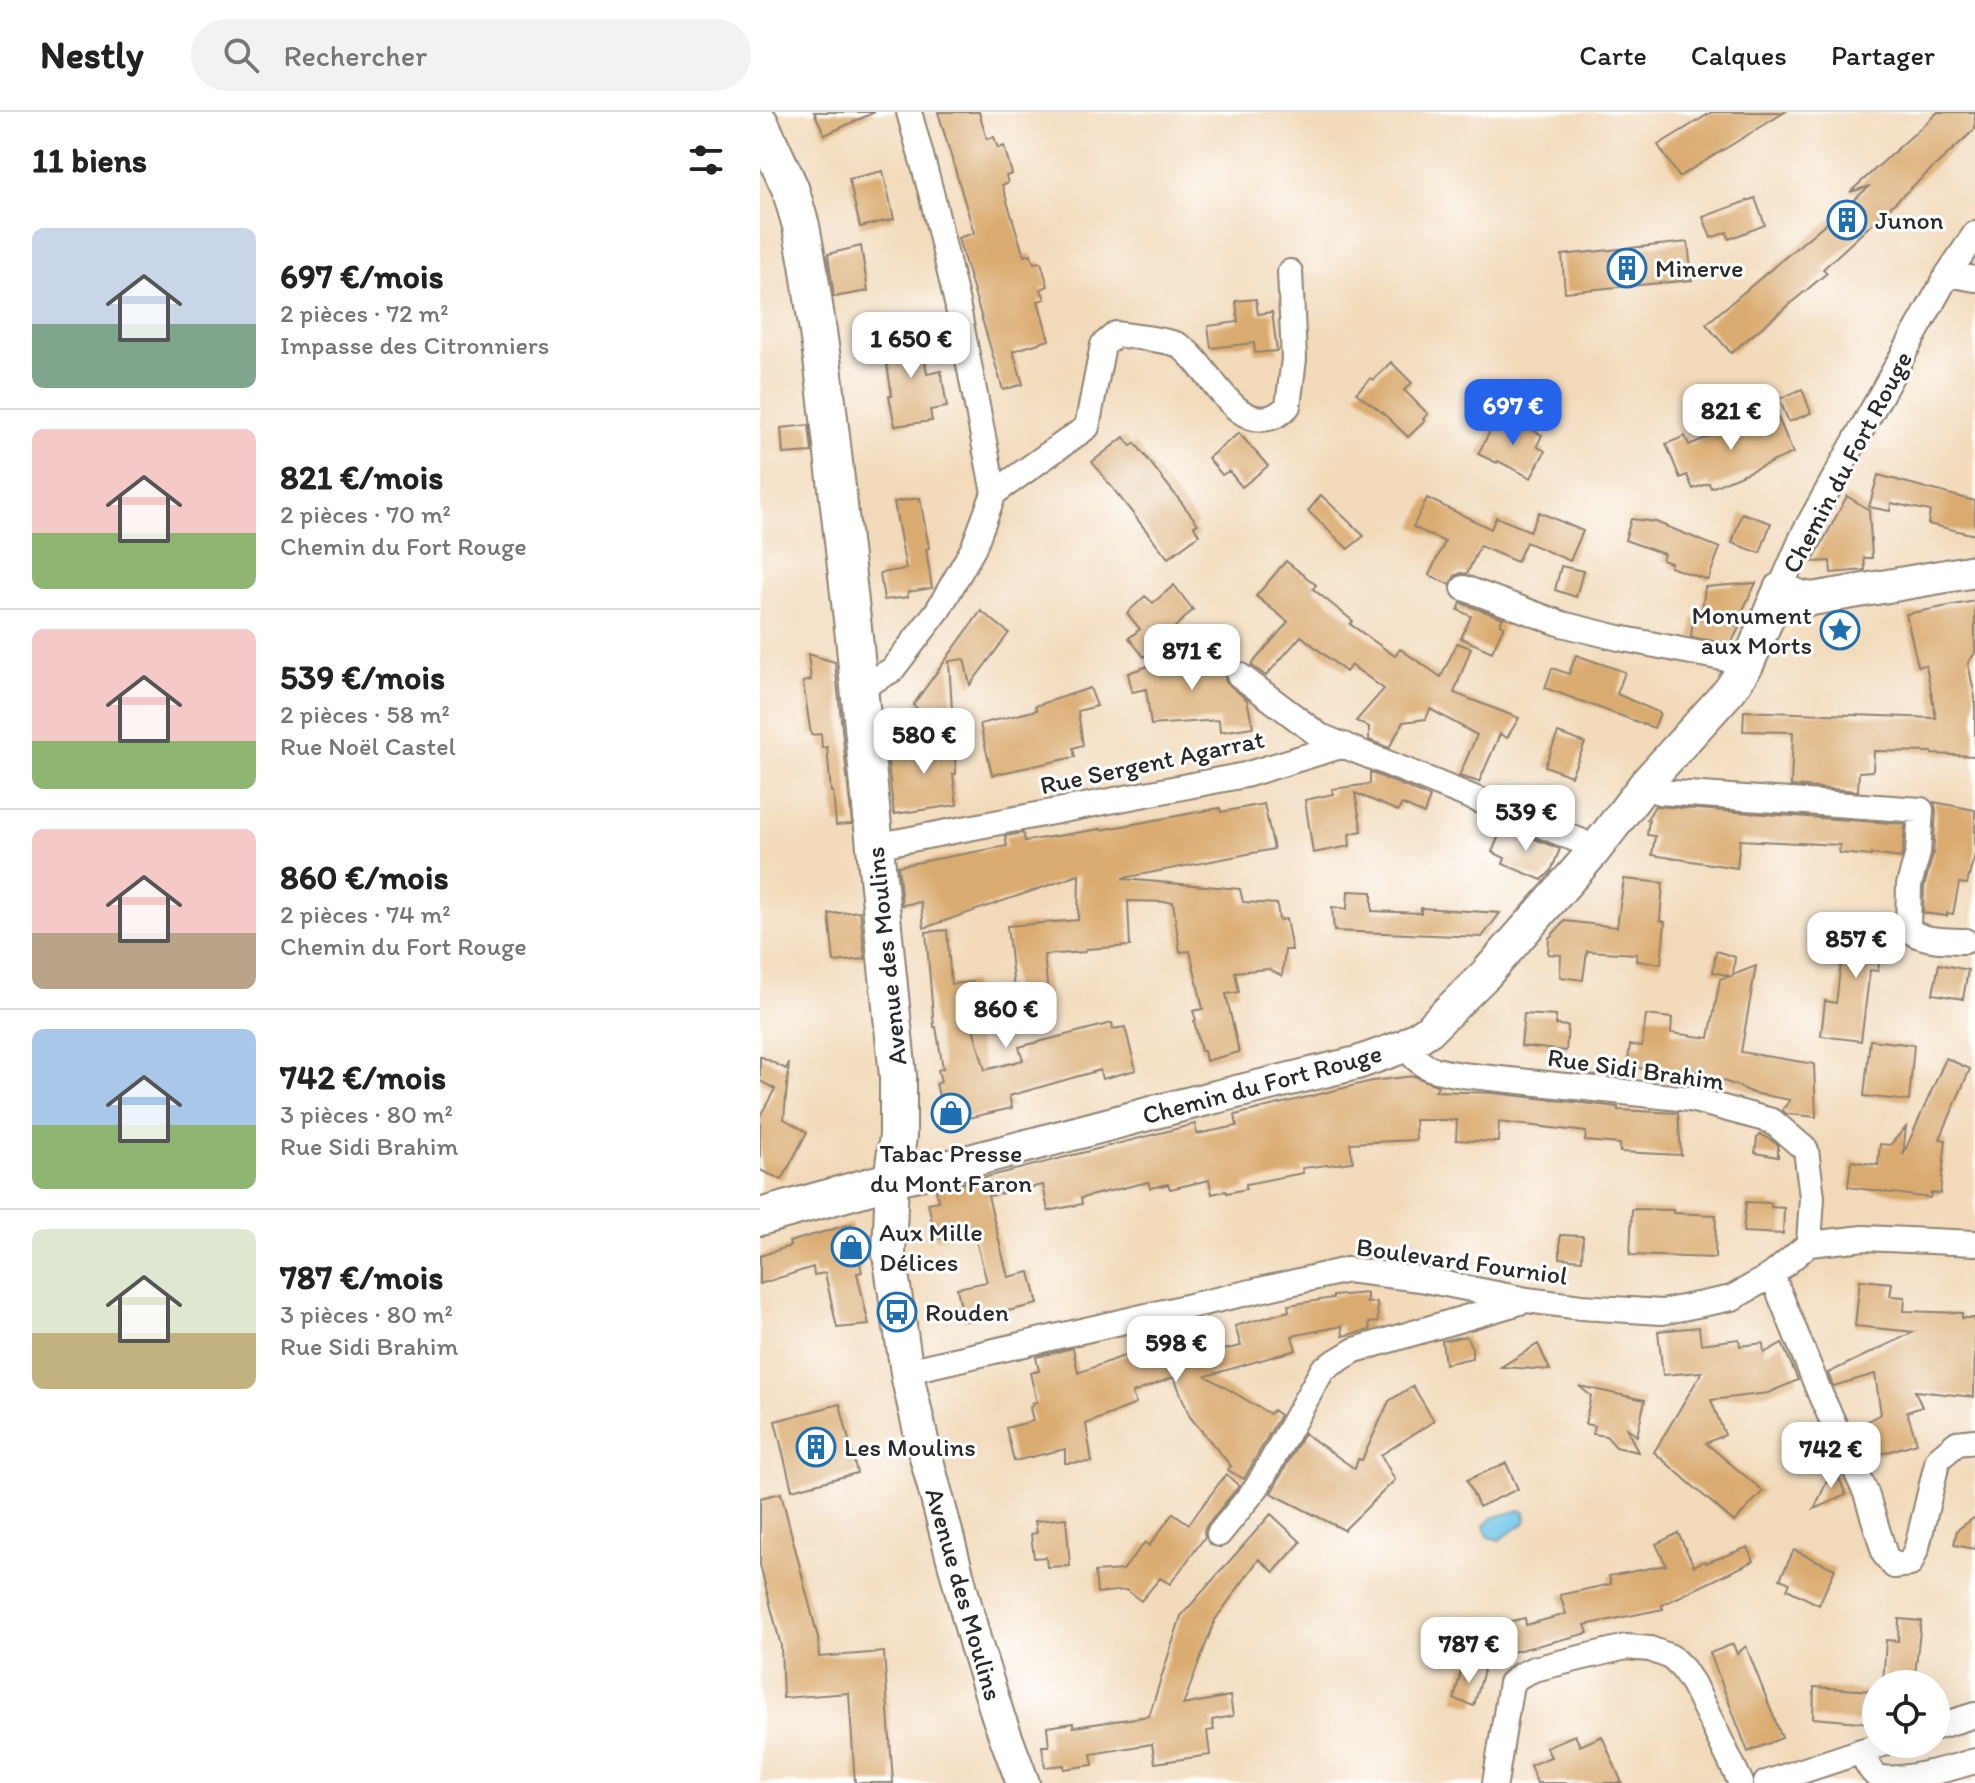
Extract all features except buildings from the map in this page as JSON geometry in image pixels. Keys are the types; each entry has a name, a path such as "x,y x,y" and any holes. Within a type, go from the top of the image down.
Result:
{"main road":[{"name":"Avenue des Moulins","path":"764,143 790,188 797,213 823,366 860,688 898,1076 898,1136 892,1180 889,1254 907,1371 924,1449 975,1642 1023,1783"},
{"path":"1780,589 1812,599 1975,571"},
{"name":"Chemin du Fort Rouge","path":"892,1180 1357,1063 1405,1046 1429,1030 1486,974 1594,851 1646,783 1730,690 1748,663 1780,589"},
{"path":"760,1217 892,1180"}],"street":[{"path":"860,688 892,670 938,610 973,549 994,493 957,303 909,112"},
{"name":"Chemin du Fort Rouge","path":"1780,589 1805,531 1948,274 1975,234"},
{"path":"994,493 1087,427 1103,345 1116,334 1177,344 1236,409 1252,418 1272,417 1288,406 1294,359 1290,272"},
{"path":"1948,274 1975,279"},
{"path":"1464,588 1562,624 1748,663"},
{"path":"1239,675 1320,736 1580,841 1594,851"},
{"name":"Rue Sergent Agarrat","path":"875,846 1245,775 1344,745"},
{"path":"1646,783 1659,792 1921,810 1918,853 1909,885 1908,929 1925,938 1965,941"},
{"name":"Rue Sidi Brahim","path":"1405,1046 1415,1060 1429,1069 1690,1099 1772,1121 1806,1150 1812,1197 1809,1244"},
{"path":"1975,1243 1864,1238 1809,1244 1772,1275 1821,1396 1866,1493 1885,1555 1894,1566 1910,1564 1917,1547 1938,1459 1957,1443 1975,1441"},
{"name":"Boulevard Fourniol","path":"907,1371 1347,1270 1420,1279 1527,1300 1662,1312 1732,1298 1772,1275"},
{"path":"1219,1534 1257,1487 1323,1369 1355,1350 1527,1300"},
{"path":"1495,1783 1511,1683 1534,1669 1626,1647 1650,1649 1671,1657 1683,1669 1741,1783"},
{"path":"1950,1723 1975,1715"},
{"path":"1766,1783 1862,1750"},
{"path":"1869,1758 1867,1763 1879,1778 1895,1782 1918,1779 1975,1761"}],"water":[{"path":"1520,1510 1525,1512 1526,1522 1499,1540 1488,1537 1484,1526 1492,1518"}],"place":[{"name":"Junon","path":"1847,220"},
{"name":"Minerve","path":"1627,268"},
{"name":"Monument aux Morts","path":"1840,630"},
{"name":"Tabac Presse du Mont Faron","path":"951,1113"},
{"name":"Aux Mille Délices","path":"851,1247"},
{"name":"Rouden","path":"897,1312"},
{"name":"Les Moulins","path":"816,1447"}]}
